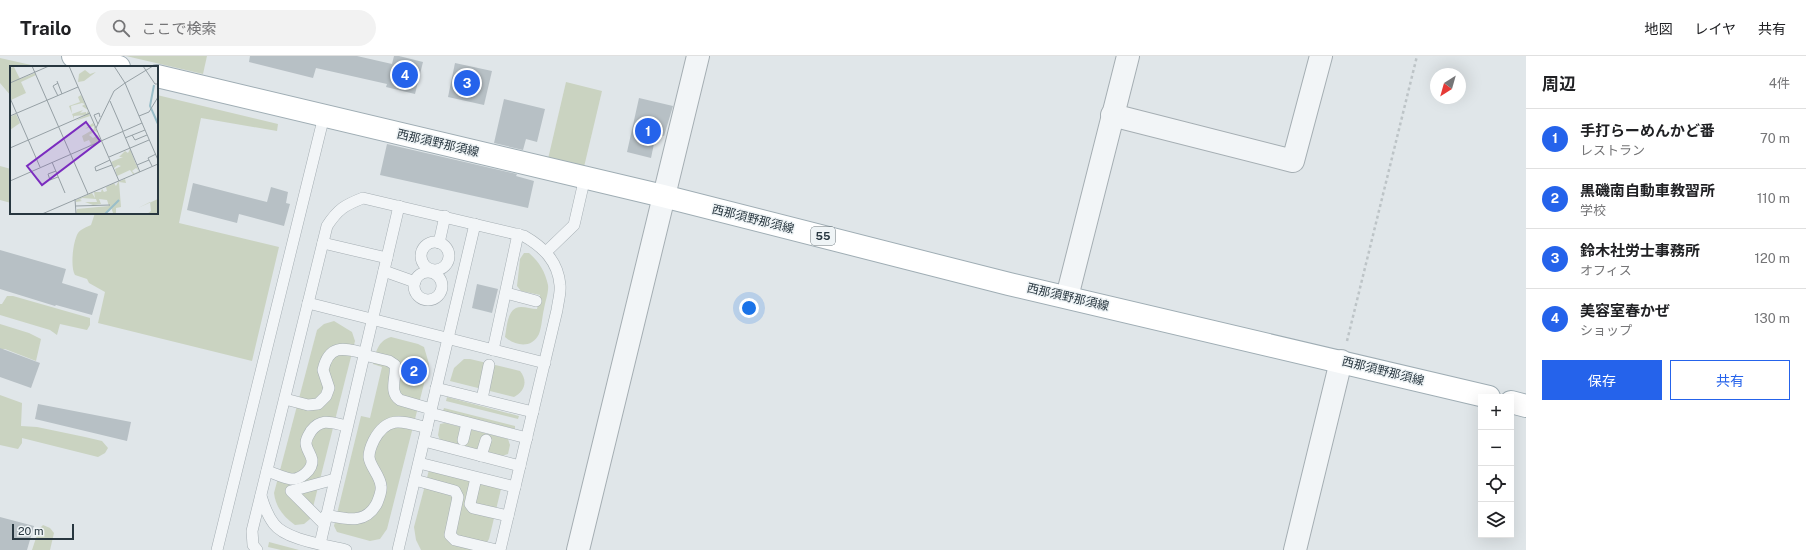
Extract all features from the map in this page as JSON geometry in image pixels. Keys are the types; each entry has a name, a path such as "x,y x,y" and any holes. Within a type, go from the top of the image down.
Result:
{"main road":[{"path":"73,56 115,66"},
{"name":"西那須野那須線","path":"158,76 664,196 1067,297 1478,394"},
{"path":"1514,403 1526,406"}],"street":[{"path":"578,550 698,56"},
{"path":"1067,297 1128,56"},
{"path":"1112,115 1293,161 1321,56"},
{"path":"1295,550 1341,361"}],"lane":[{"path":"218,550 324,116"},
{"path":"546,252 574,225 585,177"},
{"path":"257,550 253,544 252,531 327,226 336,212 348,204 363,198 445,216 524,236 538,244 546,252 556,266 561,285 557,310 527,438 498,550 455,540 450,535 458,497 455,491 415,480"},
{"path":"320,544 399,206"},
{"path":"439,243 445,216"},
{"path":"398,550 475,224"},
{"path":"493,350 518,234"},
{"path":"439,243 434,242 426,245 422,252 421,257 424,265 432,271 440,278 442,287 438,296 425,299 418,295 414,286 419,275 428,272 432,271 444,268 449,260 448,251 439,243"},
{"path":"323,243 387,258"},
{"path":"384,271 415,282"},
{"path":"506,293 536,301"},
{"path":"308,303 545,362"},
{"path":"285,399 308,406 318,404 326,396 329,388 323,370 325,363 336,349 343,348 389,361 395,365 396,372 393,391 396,398 400,400 467,423 527,438"},
{"path":"482,399 489,366"},
{"path":"436,388 533,412"},
{"path":"267,471 291,479 301,477 309,469 312,461 306,443 312,430 320,422 326,421 347,426"},
{"path":"335,479 291,491 325,519 363,519 374,509 382,487 369,457 372,444 379,430 390,422 402,422 427,428"},
{"path":"463,440 467,423"},
{"path":"481,456 486,440"},
{"path":"424,441 520,466"},
{"path":"419,463 515,487"},
{"path":"476,478 470,504 473,508 508,516"},
{"path":"261,496 267,514 275,525 286,534 346,550"}],"path":[{"path":"1341,361 1417,56"}],"green space":[{"path":"126,56 207,56 203,74"},
{"path":"0,58 36,66 10,66 10,95 0,83"},
{"path":"566,82 602,91 584,167 548,159"},
{"path":"158,95 278,124 277,131 201,118 179,223 279,247 252,361 98,323 105,292 89,283 87,279 75,275 73,271 73,254 76,237 81,230 91,225 95,214 158,214"},
{"path":"0,166 10,169 10,203 0,200"},
{"path":"524,253 529,253 539,263 545,275 548,288 539,334 536,339 528,344 518,344 505,337 508,318 516,308 521,307 537,309 540,295 521,291 517,286 520,259"},
{"path":"7,296 13,296 90,318 90,325 87,330 60,324 57,335 50,330 0,315 0,304 2,304"},
{"path":"334,321 352,332 355,341 310,519 304,524 295,525 281,511 276,503 274,493 317,330 324,324"},
{"path":"0,324 29,333 41,339 36,361 5,349 0,349"},
{"path":"391,337 424,347 429,364 387,529 380,539 370,541 337,532 334,526 361,416 370,418 382,367 373,364 375,355 380,344"},
{"path":"464,359 470,359 520,371 525,382 523,389 514,397 450,381 454,368"},
{"path":"0,395 22,403 21,426 37,427 102,441 108,448 105,453 98,457 22,438 22,443 18,449 0,445"},
{"path":"447,397 519,416 518,419 446,401"},
{"path":"444,408 515,426 515,429 443,411"},
{"path":"445,423 508,439 510,445 508,454 502,456 440,440 438,435 440,424"},
{"path":"429,470 501,489 489,539 482,550 421,550 416,540 414,527"},
{"path":"43,525 50,528 54,533 50,550 32,550 39,529"},
{"path":"269,542 299,550 281,550 268,547"}],"building":[{"path":"250,56 357,56 392,64 394,56 399,56 423,62 415,94 386,87 387,84 316,68 313,78 249,62"},
{"path":"455,63 492,71 484,105 448,97"},
{"path":"639,98 673,106 664,136 656,134 651,158 627,152"},
{"path":"504,99 545,109 537,142 526,139 523,150 494,143"},
{"path":"387,144 517,174 516,176 534,181 528,208 380,175"},
{"path":"193,183 267,202 271,187 288,192 286,203 290,204 284,226 239,214 237,223 187,210"},
{"path":"0,250 66,269 62,283 98,294 92,315 56,305 55,306 0,289"},
{"path":"477,284 498,289 492,313 472,308"},
{"path":"0,348 40,363 31,388 0,377"},
{"path":"38,404 131,422 127,441 35,419"},
{"path":"0,517 34,526 27,550 0,550"}],"place":[{"name":"美容室春かぜ","path":"405,75"},
{"name":"鈴木社労士事務所","path":"467,83"},
{"name":"手打らーめんかど番","path":"648,131"},
{"name":"黒磯南自動車教習所","path":"414,371"}]}
